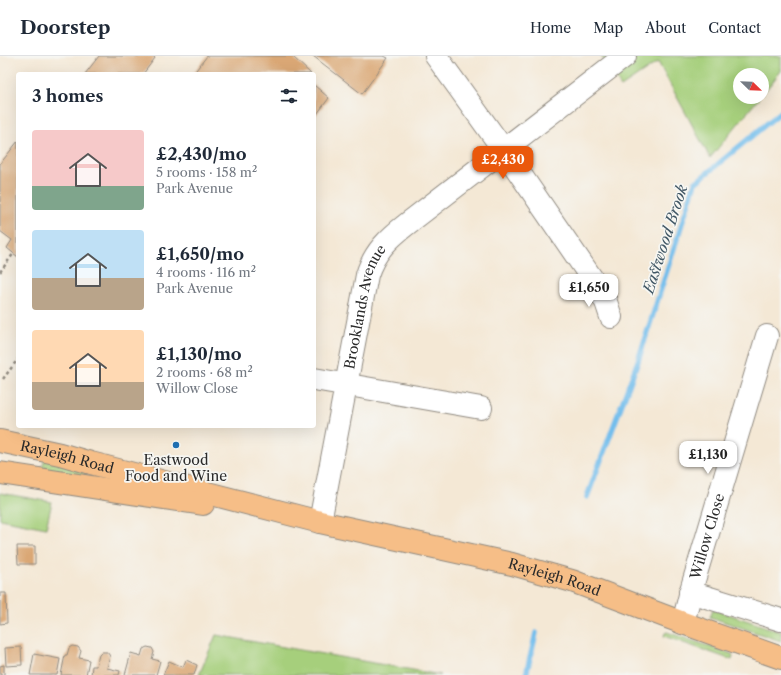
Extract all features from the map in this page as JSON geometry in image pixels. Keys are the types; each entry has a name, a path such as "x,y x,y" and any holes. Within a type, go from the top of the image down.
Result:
{"main road":[{"name":"Rayleigh Road","path":"0,441 60,454 320,522 544,572 599,590 683,623 781,658"},
{"name":"Rayleigh Road","path":"0,473 320,522"}],"street":[{"path":"436,56 503,149 597,286 606,302 610,317"},
{"name":"Brooklands Avenue","path":"320,522 367,275 375,254 393,235 625,56"},
{"name":"Willow Close","path":"683,623 690,592 767,336"},
{"path":"316,379 481,408"},
{"path":"690,592 781,620"}],"path":[{"path":"0,272 14,253"},
{"path":"3,379 16,362"}],"green space":[{"path":"601,56 781,56 781,71 769,86 769,68 733,68 733,104 754,104 710,158 658,62 621,87"},
{"path":"45,457 88,473 86,478 42,470"},
{"path":"0,493 52,502 46,528 0,519"},
{"path":"713,609 781,632 781,641 710,617"},
{"path":"667,632 732,654 732,660 664,636"},
{"path":"216,635 441,675 199,675"}],"building":[{"path":"99,56 153,56 155,58 144,72 87,72"},
{"path":"207,56 292,56 309,72 195,72"},
{"path":"313,56 384,56 388,58 362,94"},
{"path":"316,87 329,98 316,115"},
{"path":"16,144 16,255 7,248 12,240 0,231 0,164"},
{"path":"17,546 35,546 35,564 18,564"},
{"path":"0,593 6,593 7,623 0,624"},
{"path":"72,646 78,647 81,651 79,658 89,660 86,675 61,675 65,655 67,655 69,648"},
{"path":"21,647 22,665 6,666 5,648"},
{"path":"147,647 152,648 154,652 152,659 160,661 156,675 125,675 131,653 141,656 143,649"},
{"path":"102,652 107,652 110,656 107,668 120,671 119,675 91,675 92,666 96,666 99,655"},
{"path":"34,654 60,659 57,675 30,675"},
{"path":"186,660 197,665 194,675 163,675 169,661 183,667"},
{"path":"4,665 4,675 0,675 0,666"}],"waterway":[{"name":"Eastwood Brook","path":"587,497 638,361 695,183 781,112"},
{"name":"Eastwood Brook","path":"526,675 536,633"}],"place":[{"name":"Eastwood Food and Wine","path":"176,445"}]}
